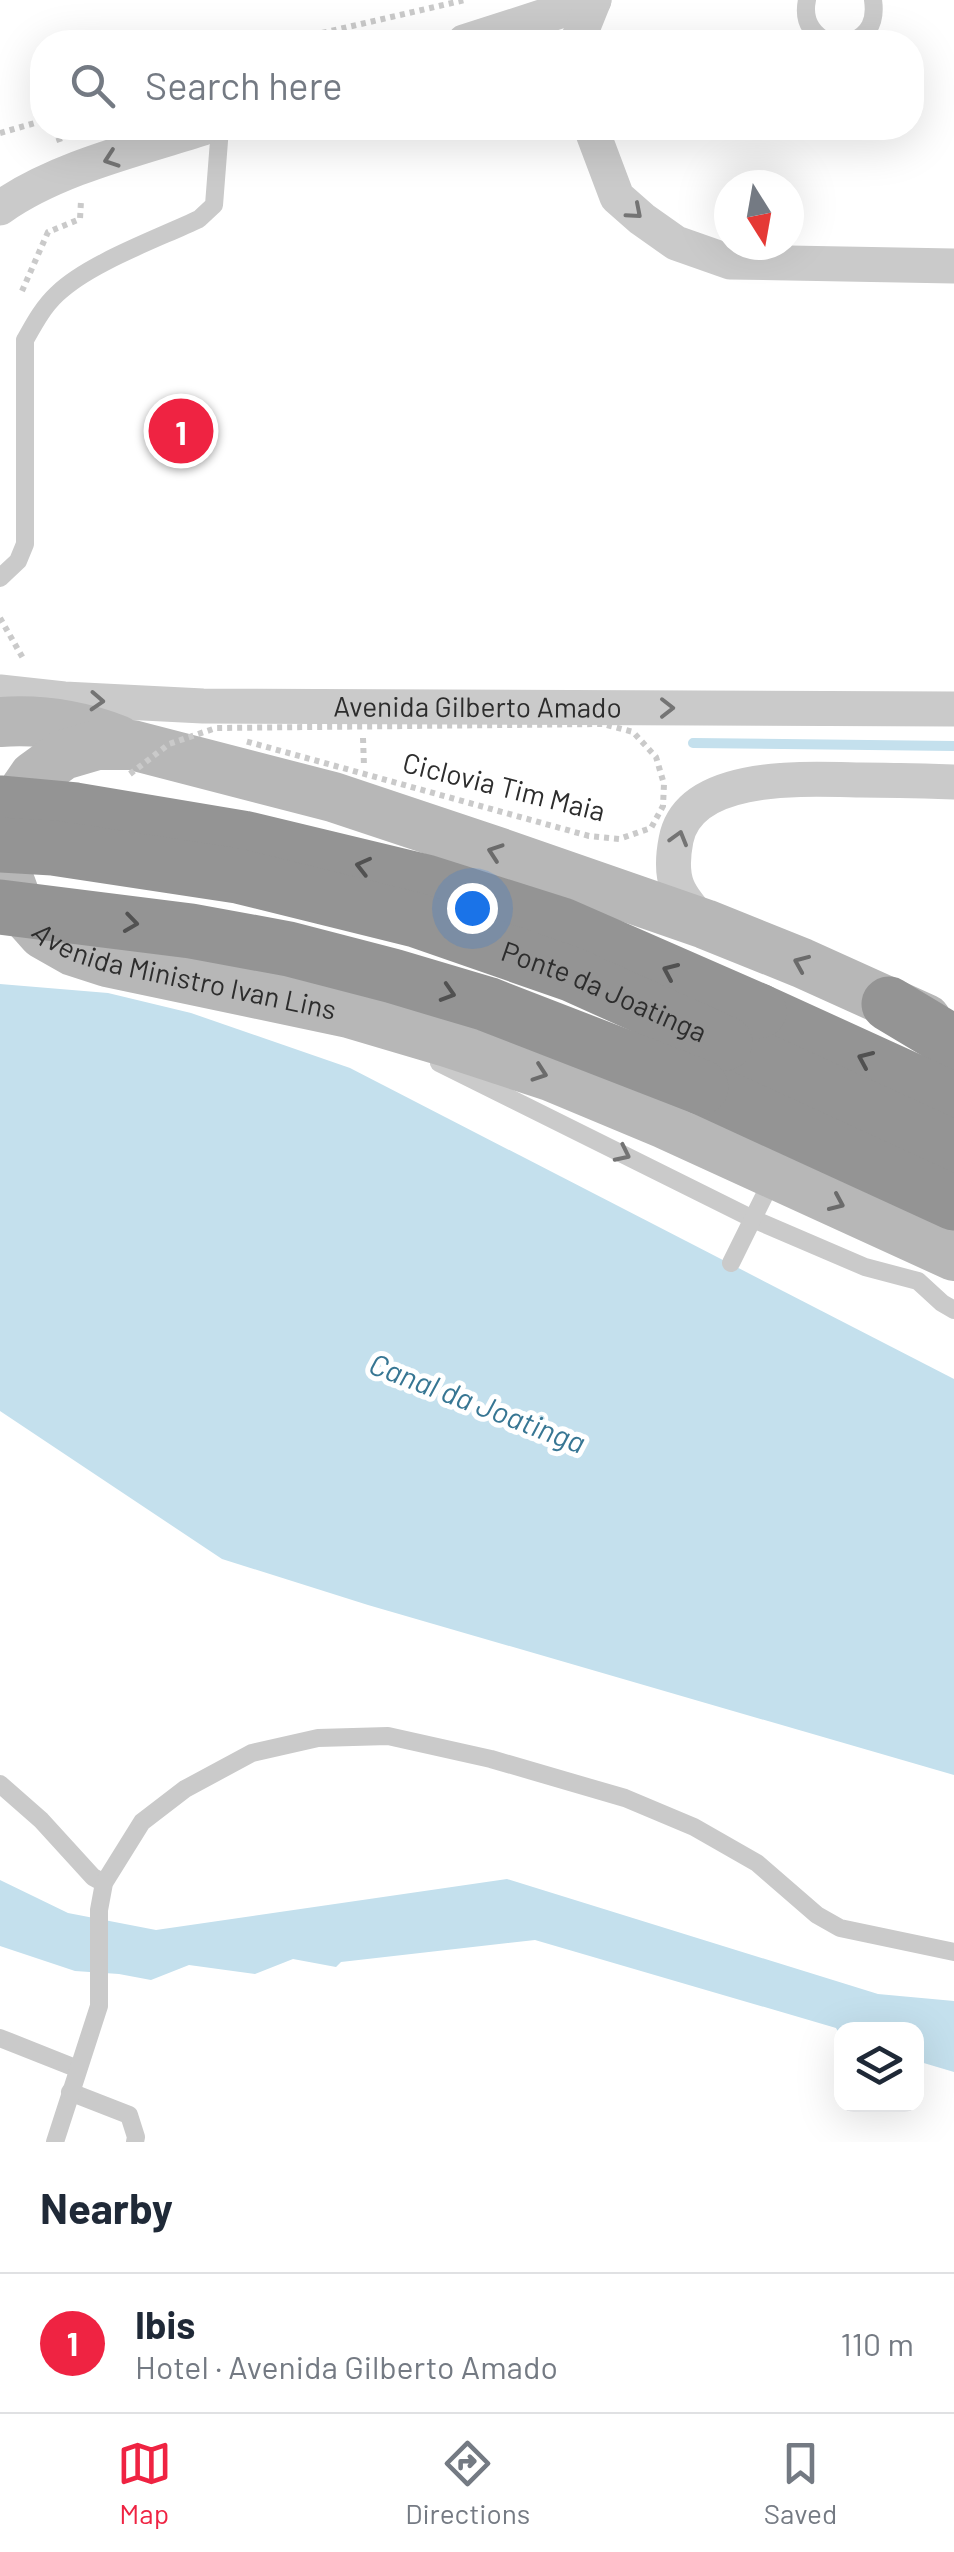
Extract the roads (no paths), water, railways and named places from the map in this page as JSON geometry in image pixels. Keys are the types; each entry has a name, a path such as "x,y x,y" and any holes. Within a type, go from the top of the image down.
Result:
{"highway":[{"name":"Ponte da Joatinga","path":"0,804 76,810 243,838 426,882 562,925 728,1047"},
{"name":"Ponte da Joatinga","path":"0,845 52,848 238,876 416,920 571,974 954,1148"},
{"name":"Ponte da Joatinga","path":"0,907 192,931 289,948 487,1004 560,1031 728,1047"},
{"path":"889,1004 954,1043"},
{"path":"728,1047 954,1100"},
{"path":"728,1047 954,1203"}],"main road":[{"path":"0,722 35,720 93,730 128,762"},
{"name":"Avenida Ministro Ivan Lins","path":"954,1030 705,924 333,797 128,762 96,745 63,755 34,776 14,805 4,839 7,874 20,907 43,934 73,951 107,962 349,1014 550,1076 666,1124 954,1256"}],"street":[{"path":"501,30 594,0"},
{"path":"582,30 594,0"},
{"path":"0,208 72,172 167,140"},
{"path":"596,140 617,196 642,220 676,243 730,262 954,266"},
{"name":"Avenida Gilberto Amado","path":"0,692 203,706 954,709"},
{"path":"705,924 680,897 674,876 674,852 678,830 690,810 711,796 784,778 954,782"},
{"path":"0,930 73,951"}],"lane":[{"path":"868,30 875,12 873,0"},
{"path":"805,1 805,14 812,30"},
{"path":"0,578 18,561 25,544 26,340 37,318 56,295 82,274 198,219 214,205 219,140"},
{"path":"349,1014 753,1219 866,1267 911,1278 954,1310"},
{"path":"731,1263 775,1175"},
{"path":"55,2142 99,2006 99,1910 104,1883 142,1822 185,1789 252,1753 318,1738 388,1736 492,1758 625,1798 694,1827 757,1863 817,1915 840,1928 954,1952"},
{"path":"0,1784 41,1820 93,1878 104,1883"},
{"path":"0,2038 78,2069"},
{"path":"70,2092 130,2115 135,2142"}],"water":[{"name":"Canal da Joatinga","path":"0,984 108,993 191,1013 350,1068 954,1379 954,1775 222,1559 0,1411"},
{"path":"507,1879 878,1994 954,2001 954,2072 924,2063 924,2022 834,2022 834,2027 535,1940 341,1962 336,1967 293,1959 255,1974 189,1965 151,1980 75,1971 0,1946 0,1880 68,1913 156,1930"}],"waterway":[{"path":"693,743 954,746"}],"place":[{"name":"Ibis","path":"181,431"}]}
